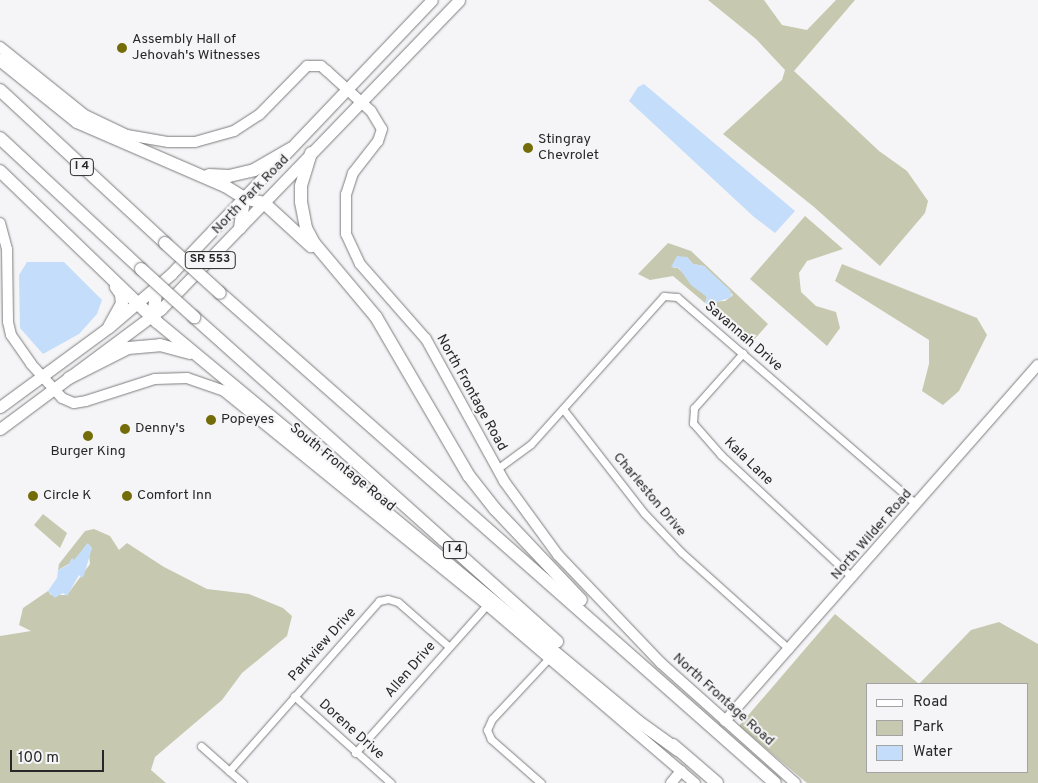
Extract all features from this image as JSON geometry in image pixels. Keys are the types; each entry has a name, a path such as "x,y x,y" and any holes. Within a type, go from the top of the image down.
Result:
{"highway":[{"path":"0,60 77,122 225,186 244,198 264,202 343,280 374,320 411,379"},
{"name":"I 4","path":"0,90 165,243 775,783"},
{"name":"I 4","path":"0,138 194,317 717,783"},
{"path":"197,174 242,174 290,149"},
{"path":"311,153 301,186 302,217 306,228 376,318 469,476 542,561 594,614 606,633"},
{"path":"0,171 105,274 200,359 639,722 678,750"},
{"path":"240,228 244,198"},
{"path":"105,274 121,294 122,300 120,309 109,327"},
{"path":"153,316 157,287"},
{"path":"69,378 110,355 140,345 171,347 200,359"}],"main road":[{"name":"North Park Road","path":"0,407 41,375 109,327 157,287 432,0"},
{"name":"North Park Road","path":"0,428 153,316 459,0"}],"street":[{"name":"North Frontage Road","path":"0,47 85,115 128,135 156,141 195,142 234,131 259,115 307,66 321,66 347,89 377,118 382,129 378,141 358,165 349,182 344,215 349,244 360,264 426,338 497,469 537,529 582,582 654,656 795,783"},
{"name":"South Frontage Road","path":"0,223 7,249 8,322 11,335 41,375 62,398 74,403 156,379 187,378 224,390 487,605 695,783"},
{"name":"Savannah Drive","path":"563,409 664,296 677,298 743,352 916,504"},
{"name":"Kala Lane","path":"743,352 694,408 693,423 721,455 852,577"},
{"name":"North Wilder Road","path":"725,721 1038,365"},
{"path":"497,469 531,444 563,409"},
{"name":"Charleston Drive","path":"563,409 644,513 682,553 790,649"},
{"name":"Parkview Drive","path":"229,771 379,601 388,599 398,602 448,646"},
{"name":"Allen Drive","path":"355,753 448,646 487,605"},
{"path":"541,783 491,739 487,730 492,720 549,658"},
{"name":"Dorene Drive","path":"294,696 355,753 391,783"},
{"path":"201,746 243,783"},
{"path":"671,783 681,771"}],"green space":[{"path":"708,0 764,0 782,25 807,30 836,0 855,0 794,71 879,151 907,171 928,201 925,213 880,266 814,207 723,134 782,80 785,70 756,39"},
{"path":"805,216 843,249 807,261 799,273 801,292 816,306 836,312 840,328 827,346 750,279"},
{"path":"668,243 691,251 768,324 752,342 708,305 709,302 725,301 733,295 704,266 693,264 687,257 673,268 678,268 707,297 705,303 673,276 650,280 638,274"},
{"path":"842,264 977,318 987,335 959,391 943,405 922,391 929,364 929,340 835,281"},
{"path":"43,514 67,533 60,548 34,525"},
{"path":"94,529 110,536 119,550 127,543 164,567 207,589 249,594 283,608 292,616 287,636 242,673 222,700 155,757 151,770 166,783 0,783 0,636 31,631 19,625 23,608 48,591 51,595 67,595 90,564 89,554 92,548 87,544 74,561 58,570 59,564 85,531"},
{"path":"835,614 918,683 866,683 866,773 1028,773 1028,683 920,683 971,630 999,622 1038,644 1038,783 807,783 739,726"}],"water":[{"path":"644,84 795,211 775,233 754,217 629,101 638,87"},
{"path":"677,256 687,257 693,264 704,266 730,290 732,297 708,305 705,303 707,297 691,285 679,268 671,267"},
{"path":"27,262 64,262 102,300 97,314 79,334 43,354 20,328 19,275"},
{"path":"88,543 92,548 84,575 82,578 79,575 67,596 63,593 55,598 48,591 57,578 58,570 68,565 72,558 74,560"}],"place":[{"name":"Assembly Hall of Jehovah's Witnesses","path":"122,48"},
{"name":"Stingray Chevrolet","path":"528,148"},
{"name":"Popeyes","path":"211,420"},
{"name":"Denny's","path":"125,429"},
{"name":"Burger King","path":"88,436"},
{"name":"Circle K","path":"33,496"},
{"name":"Comfort Inn","path":"127,496"}]}
